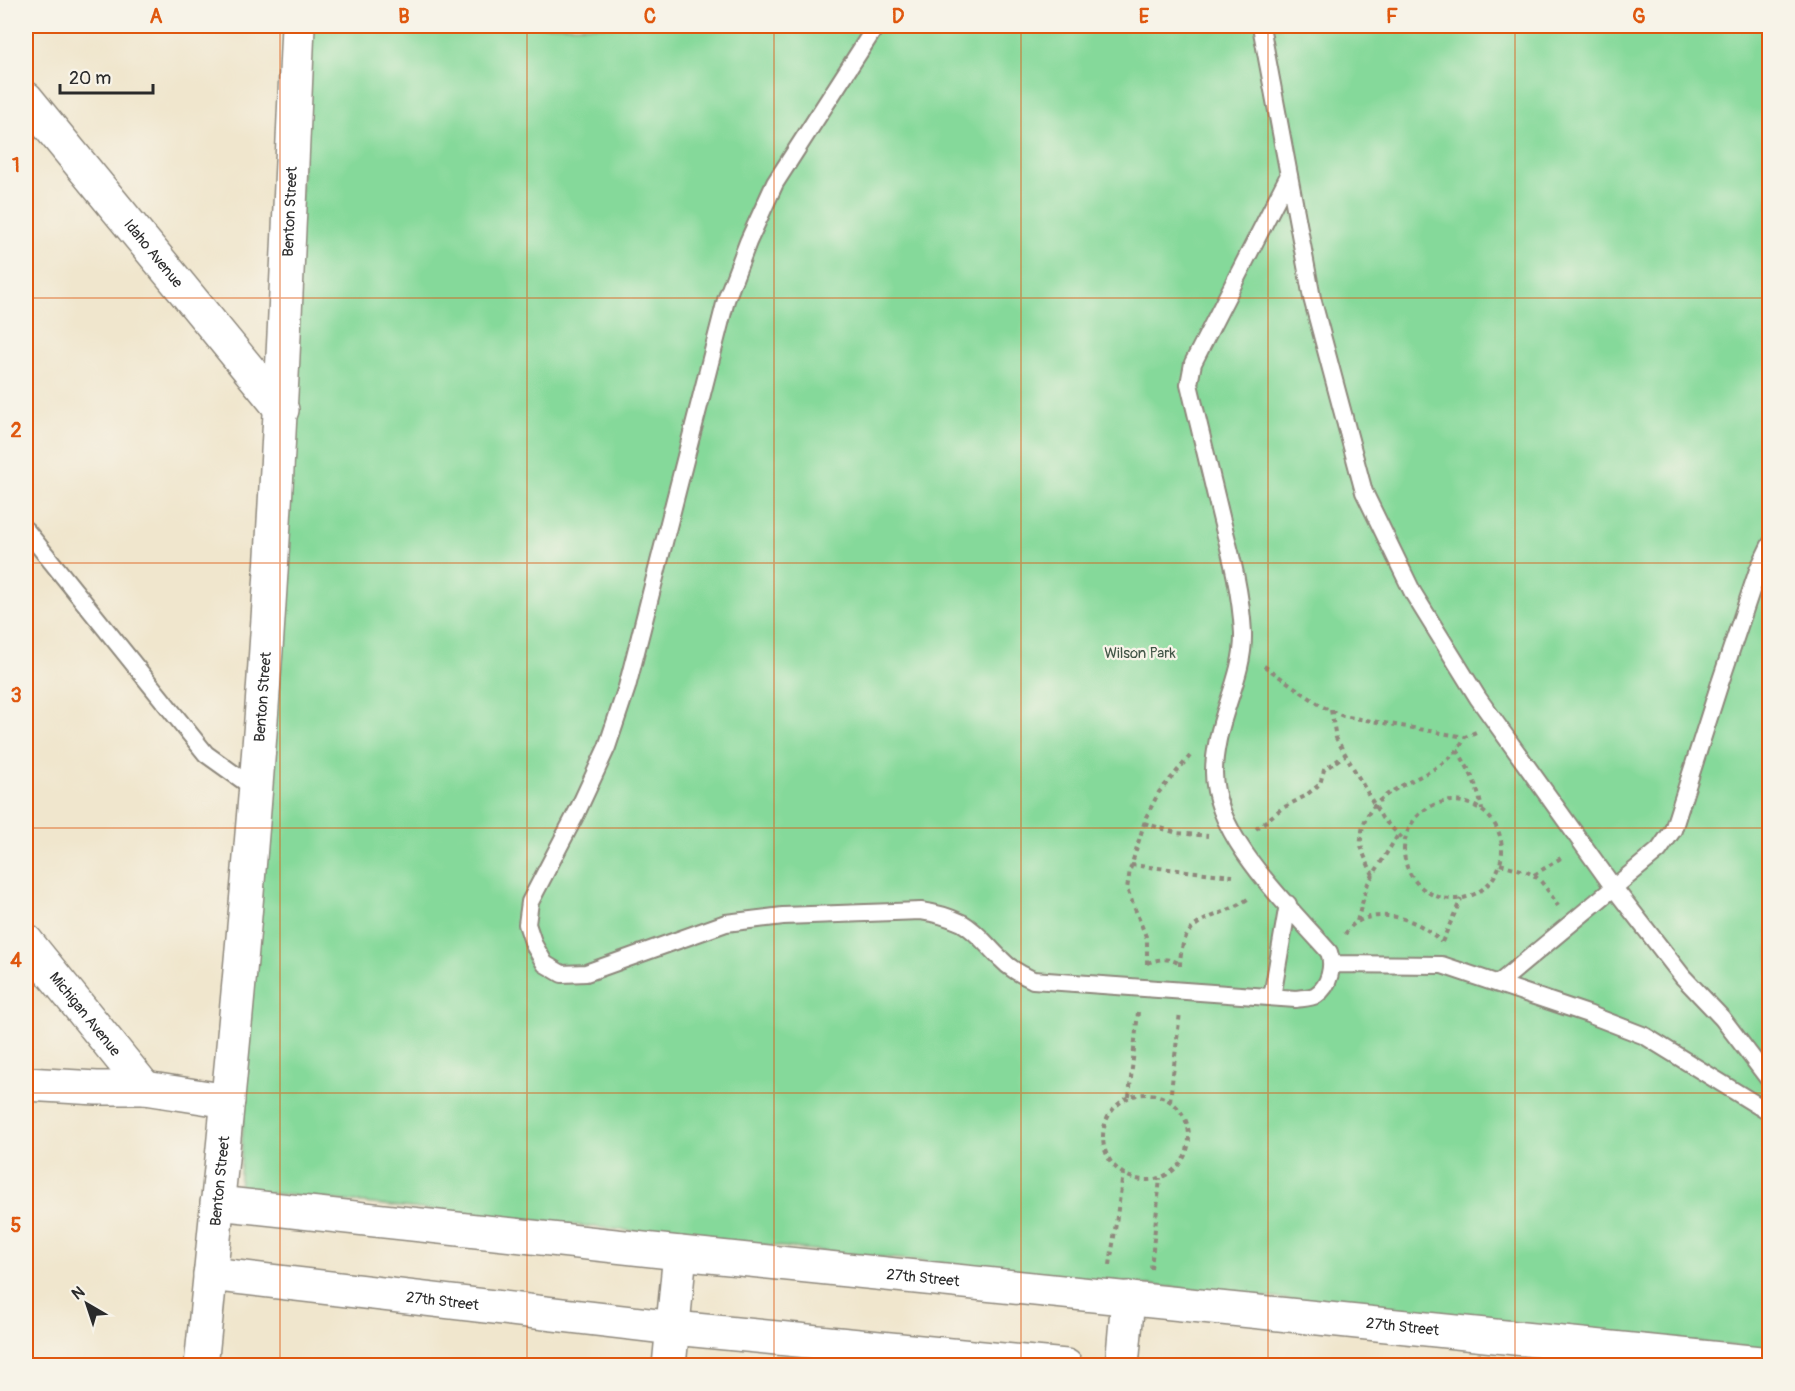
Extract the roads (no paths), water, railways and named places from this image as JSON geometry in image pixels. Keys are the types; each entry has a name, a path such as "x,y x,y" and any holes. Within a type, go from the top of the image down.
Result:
{"street":[{"name":"Benton Street","path":"201,1365 228,1101 255,789 282,410 298,26"},
{"name":"Idaho Avenue","path":"26,98 282,410"},
{"name":"Michigan Avenue","path":"26,941 146,1088"},
{"path":"26,1084 146,1088 228,1101"},
{"name":"27th Street","path":"217,1203 1128,1298 1571,1354 1770,1364"},
{"path":"669,1365 680,1253"},
{"name":"27th Street","path":"210,1274 674,1328 1066,1365"},
{"path":"1122,1365 1128,1298"}],"lane":[{"path":"876,26 775,183 733,280 702,385 670,523 627,687 607,747 577,812 530,902 527,924 534,945 546,964 562,974 586,973 726,923 783,916 921,911 939,914 964,924 1008,966 1033,980 1296,999 1316,995 1327,982 1331,958"},
{"path":"1261,26 1312,298 1364,492 1413,593 1494,721 1614,888 1683,977 1722,1018 1770,1081"},
{"path":"1289,175 1193,363 1189,384 1240,596 1243,636 1241,650 1236,679 1218,741 1214,772 1218,798 1237,841 1255,867 1331,958 1442,966 1588,1014 1645,1036 1770,1113"},
{"path":"26,530 206,754 255,789"},
{"path":"1498,984 1659,850 1673,830 1758,570 1770,545"},
{"path":"1272,997 1288,904"}],"park label":[{"name":"Wilson Park","path":"1140,653"}]}
